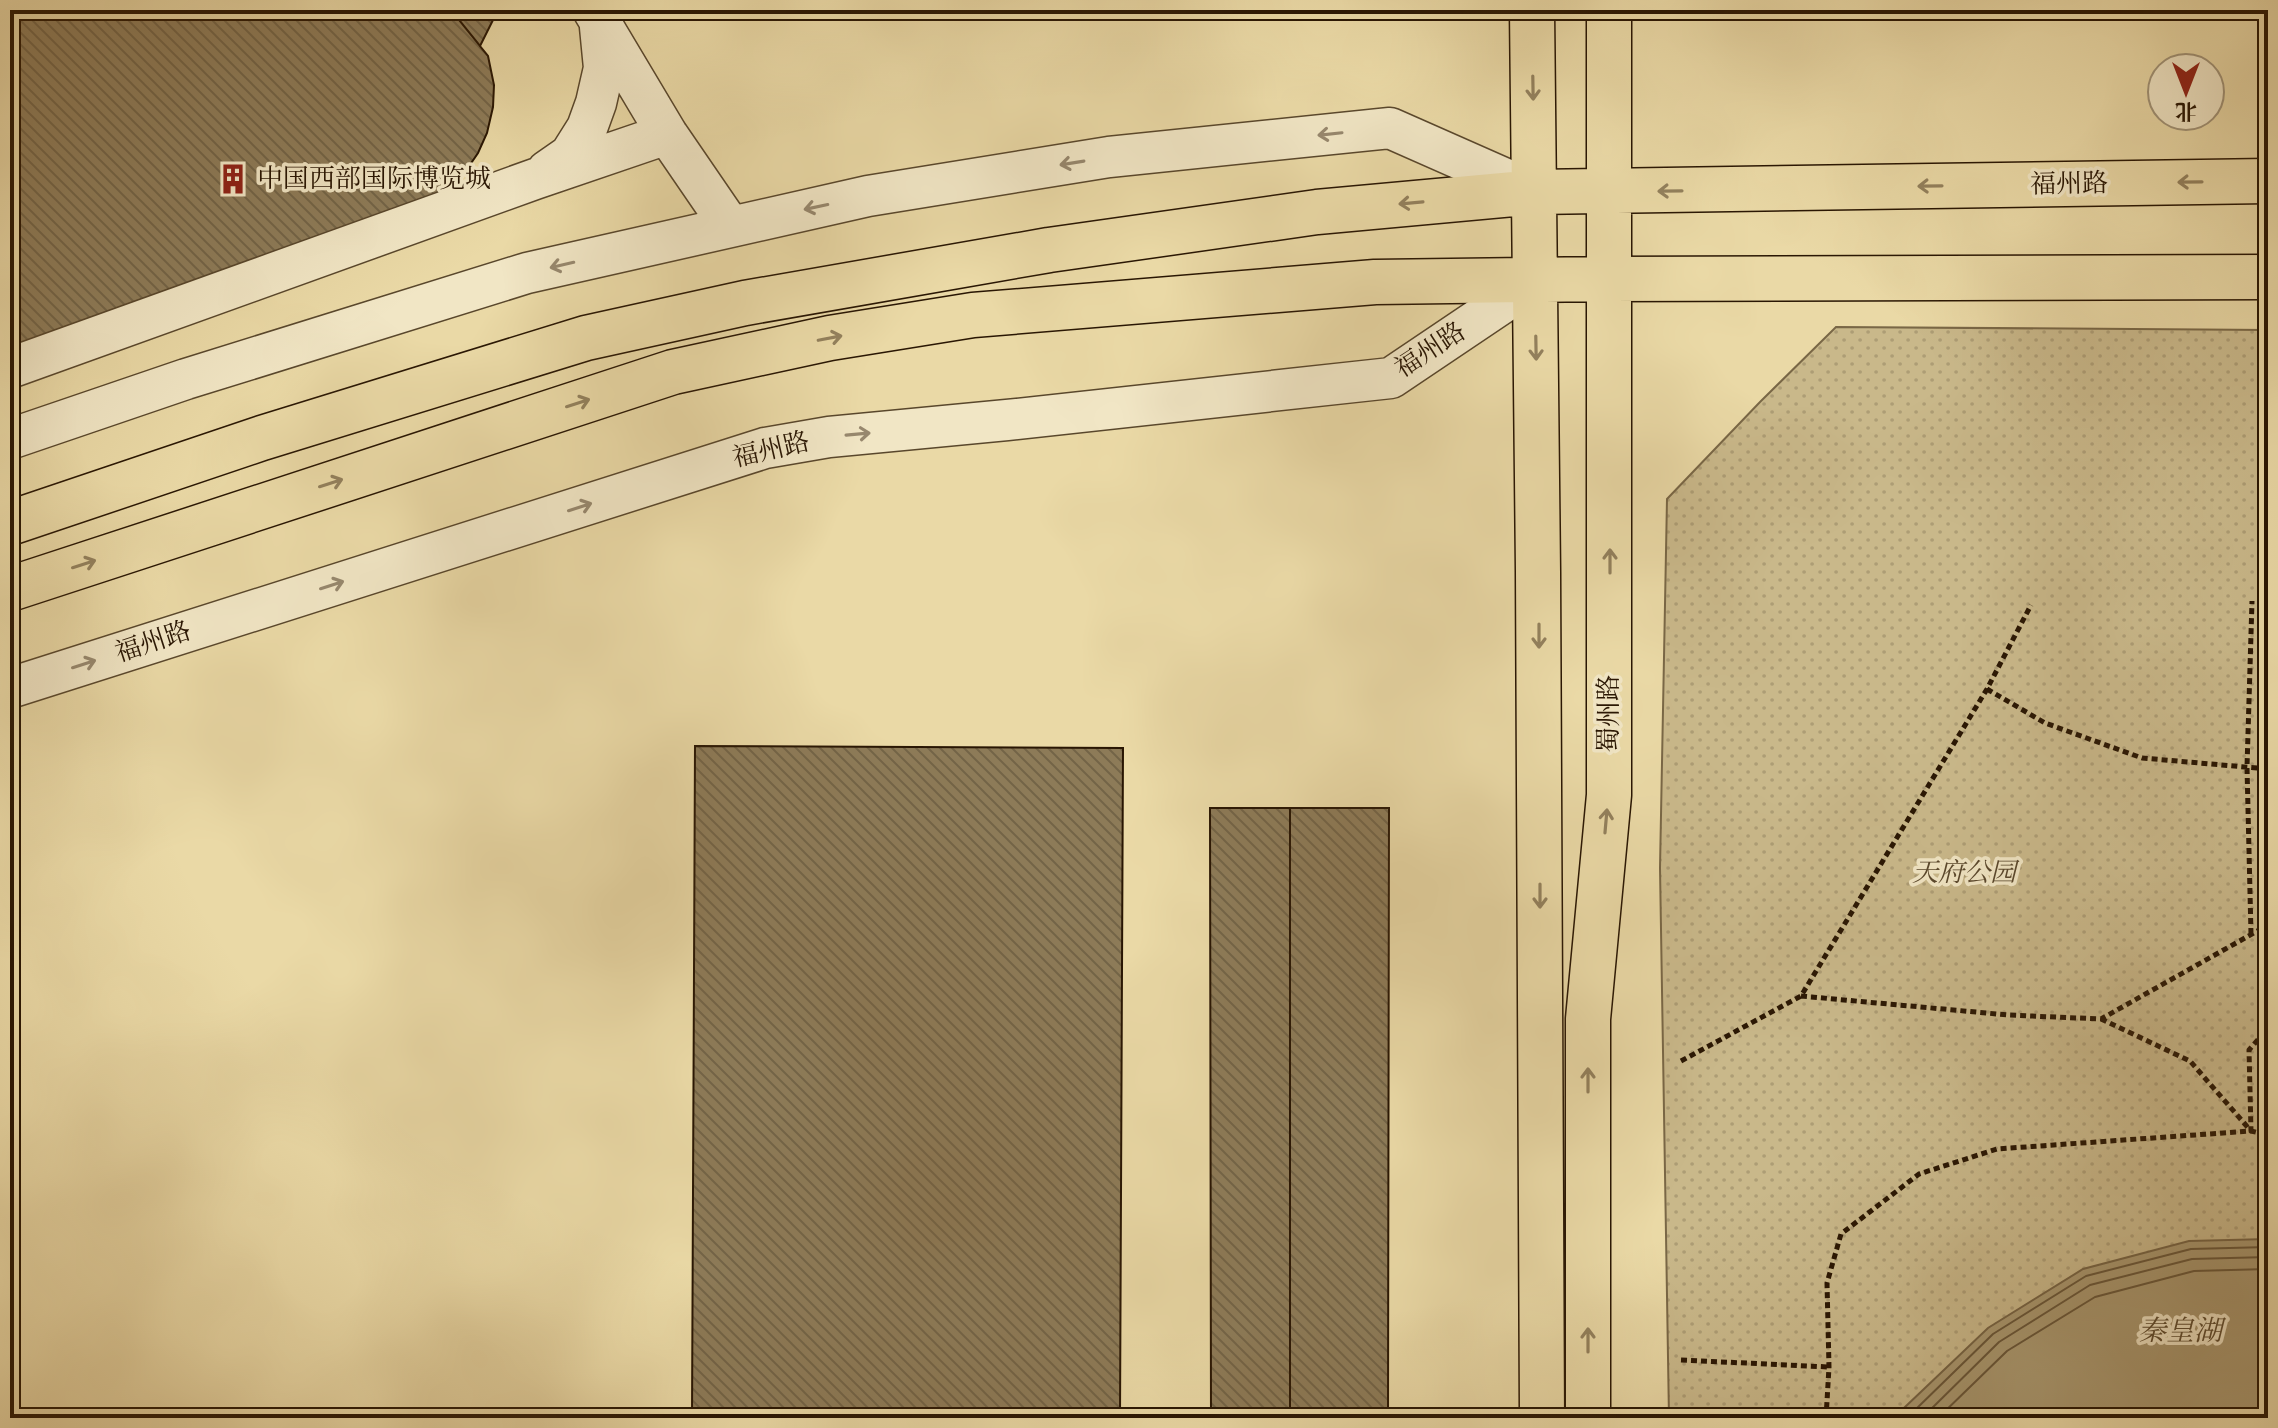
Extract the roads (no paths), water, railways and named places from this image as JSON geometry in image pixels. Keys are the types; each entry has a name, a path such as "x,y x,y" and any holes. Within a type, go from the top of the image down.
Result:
{"main road":[{"path":"1532,10 1542,1418"},
{"name":"蜀州路","path":"1588,1418 1588,1019 1609,795 1609,10"},
{"name":"福州路","path":"10,523 262,438 586,338 745,303 1049,250 1317,212 1535,192 2268,181"},
{"name":"福州路","path":"10,589 673,372 830,338 973,315 1359,284 1609,279 2268,277"}],"street":[{"path":"596,16 667,134 730,226"},
{"path":"535,179 570,155 587,128 604,68 596,16"},
{"name":"福州路","path":"10,439 186,379 527,273 868,196 1109,157 1390,128 1535,192"},
{"path":"10,368 667,134"},
{"name":"福州路","path":"10,688 765,448 829,437 1391,378 1535,281"}],"water":[{"name":"秦皇湖","path":"2268,1239 2268,1418 1904,1418 1904,1408 1988,1328 2083,1269 2189,1241"}],"place":[{"name":"中国西部国际博览城","path":"233,179"}],"park label":[{"name":"天府公园","path":"1964,873"}]}
